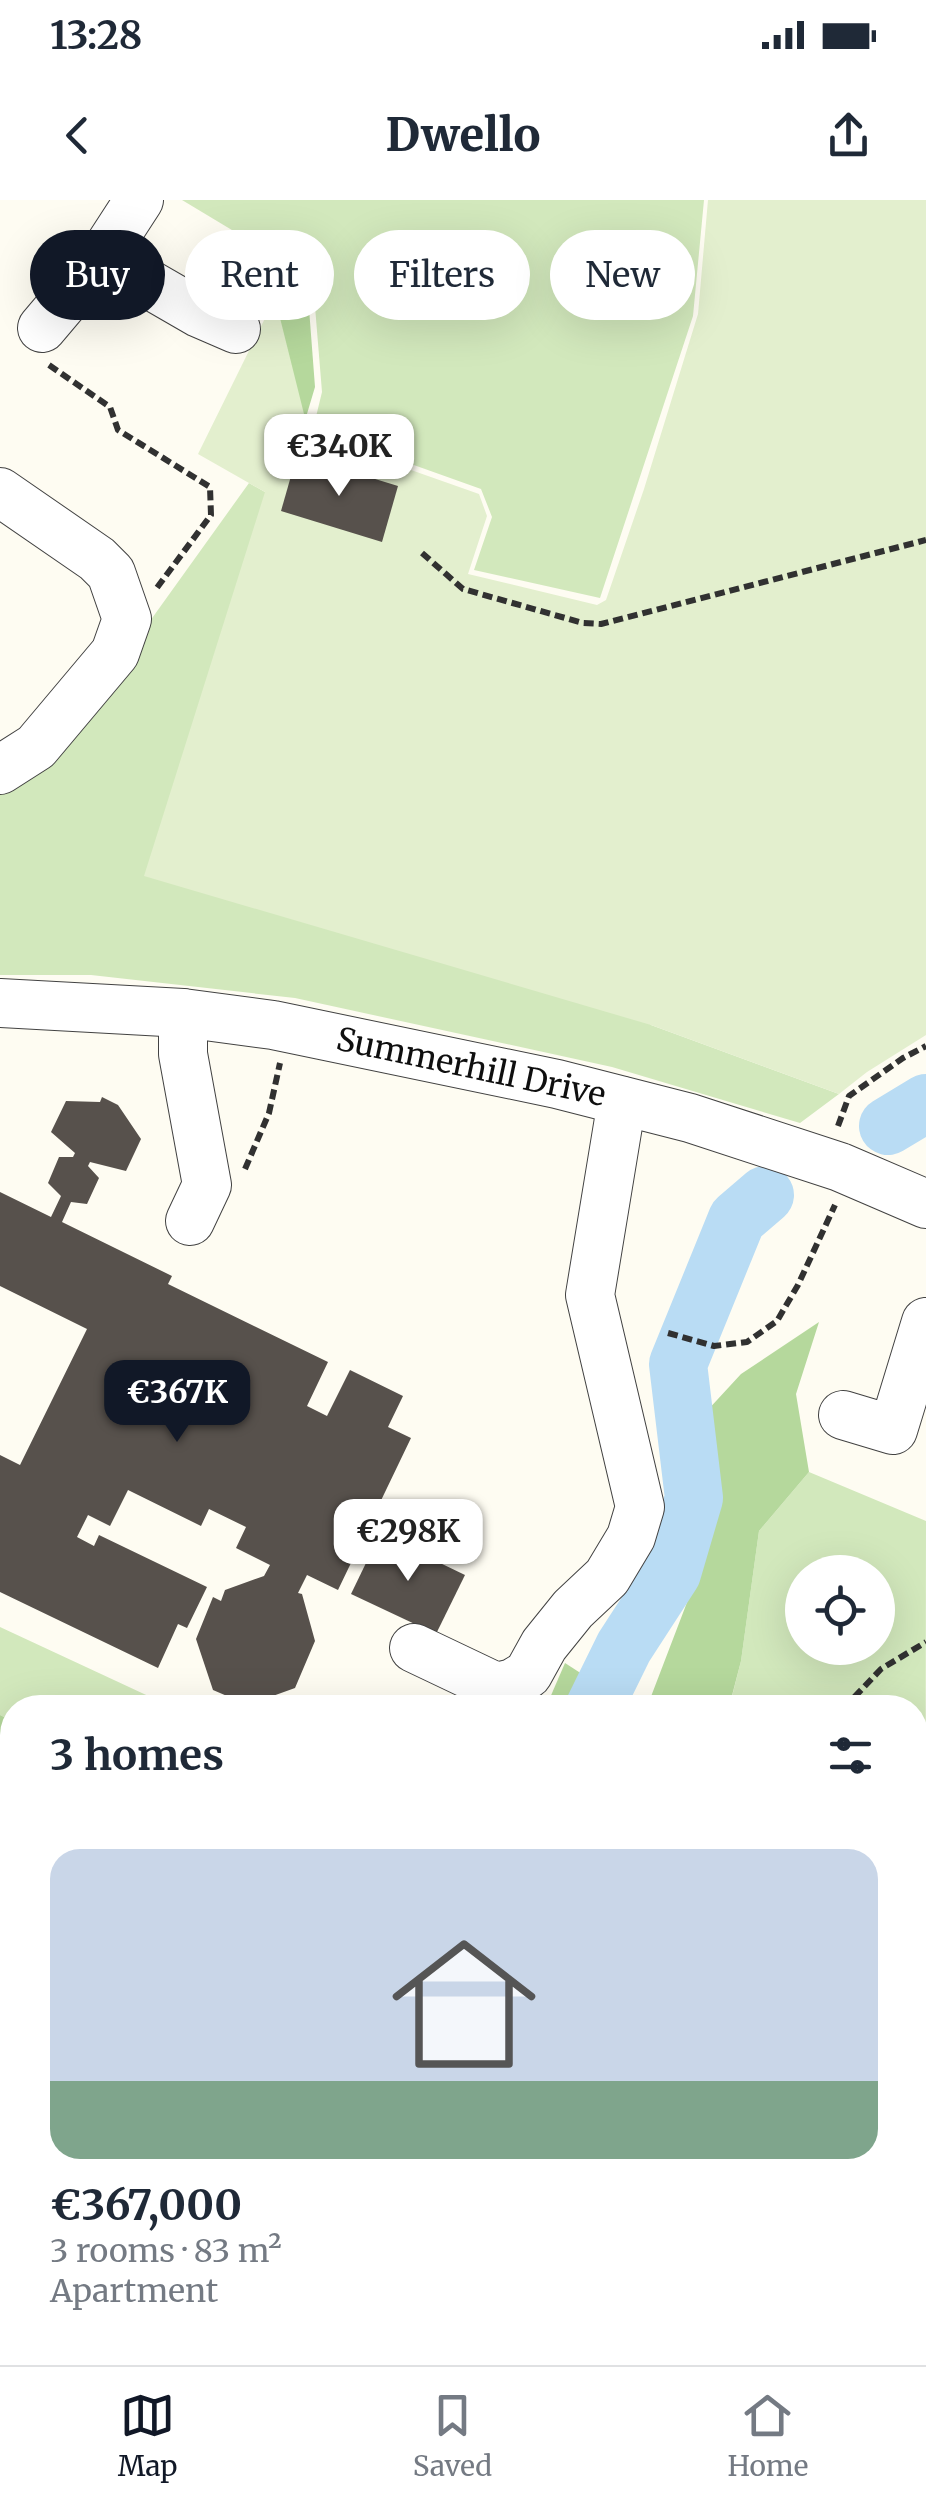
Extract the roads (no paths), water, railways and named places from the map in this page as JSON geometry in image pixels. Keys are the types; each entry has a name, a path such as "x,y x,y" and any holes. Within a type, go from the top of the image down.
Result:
{"street":[{"path":"119,230 139,200"},
{"path":"165,293 236,330"},
{"path":"44,346 61,320"},
{"path":"0,492 97,559 111,573 127,618 115,652 36,747 0,770"},
{"name":"Summerhill Drive","path":"0,1003 183,1013 288,1027 557,1084 690,1118 837,1167 926,1204"},
{"path":"183,1013 183,1054 207,1185 190,1221"},
{"path":"414,1648 496,1688 514,1684 528,1674 544,1645 573,1609 607,1576 631,1536 640,1507 590,1295 622,1101"},
{"path":"844,1415 893,1430 926,1322"}],"waterway":[{"path":"888,1126 926,1103"},
{"path":"600,1695 624,1647 672,1573 694,1498 678,1364 737,1219 765,1195"}]}
